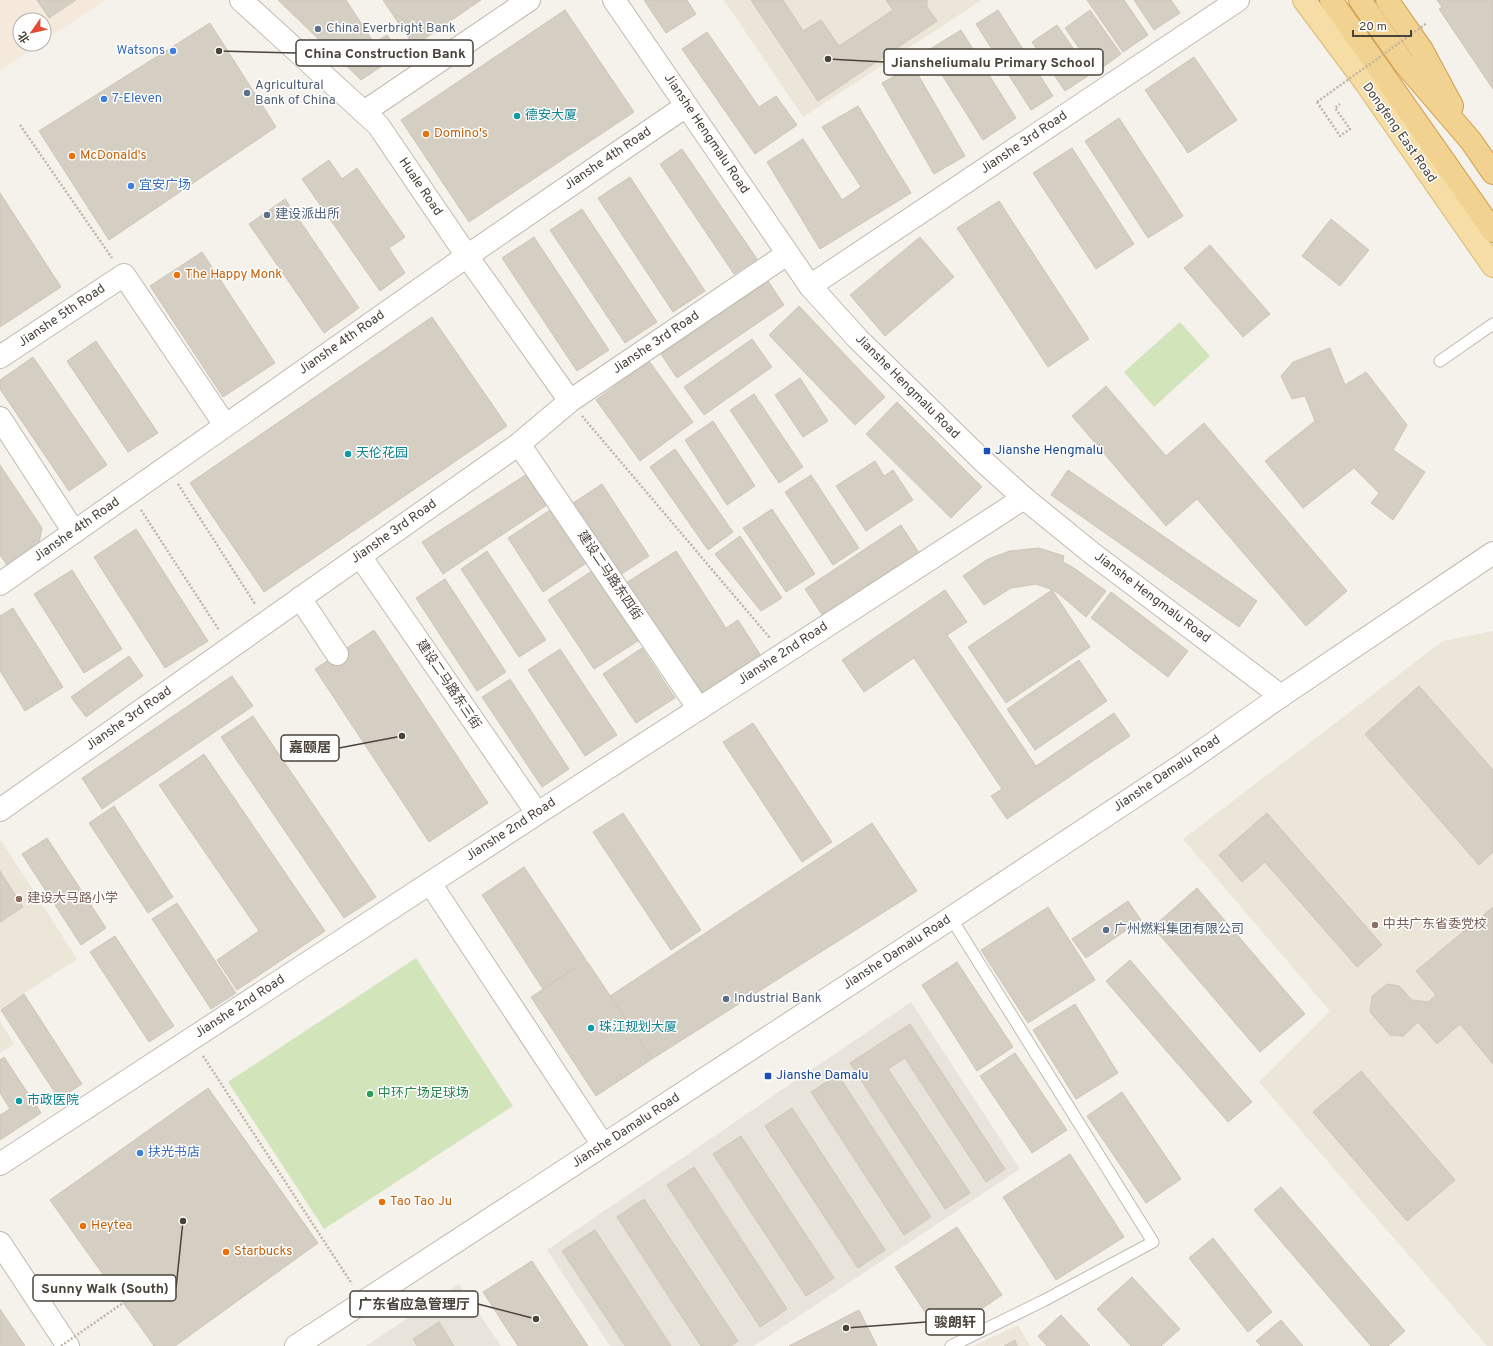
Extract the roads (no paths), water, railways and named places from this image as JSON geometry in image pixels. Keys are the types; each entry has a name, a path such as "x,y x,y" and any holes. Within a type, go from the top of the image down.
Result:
{"highway":[{"name":"Dongfeng East Road","path":"1331,0 1493,231"},
{"path":"1360,0 1404,63 1471,141 1493,173"},
{"path":"1387,0 1422,50 1471,141"}],"main road":[{"name":"Dongfeng East Road","path":"1304,0 1365,82 1493,266"}],"street":[{"name":"Huale Road","path":"241,0 378,125 466,256 570,401"},
{"path":"364,112 529,0"},
{"name":"Jianshe Hengmalu Road","path":"614,0 810,286 858,339 983,461 1024,498 1093,554 1281,696"},
{"name":"Jianshe 3rd Road","path":"810,286 1238,0"},
{"name":"Jianshe 4th Road","path":"0,584 466,256 686,106"},
{"name":"Jianshe 3rd Road","path":"0,810 519,444 570,401 788,254"},
{"name":"Jianshe 5th Road","path":"0,357 124,274 225,425"},
{"path":"0,418 74,532"},
{"name":"建设二马路东四街","path":"519,444 699,709"},
{"name":"Jianshe 2nd Road","path":"0,1164 1024,498"},
{"name":"Jianshe Damalu Road","path":"296,1346 951,918 1188,761 1281,696 1493,553"},
{"name":"建设二马路东三街","path":"360,556 537,814"},
{"path":"300,598 337,654"},
{"path":"430,883 603,1145"},
{"path":"0,1243 68,1346"}],"lane":[{"path":"1440,361 1493,324"},
{"path":"951,918 1153,1242 1043,1301 951,1346"}],"place":[{"name":"China Everbright Bank","path":"318,29"},
{"name":"Watsons","path":"173,51"},
{"name":"China Construction Bank","path":"219,51"},
{"name":"Jiansheliumalu Primary School","path":"828,59"},
{"name":"Agricultural Bank of China","path":"247,93"},
{"name":"7-Eleven","path":"104,99"},
{"name":"德安大厦","path":"517,116"},
{"name":"Domino's","path":"426,134"},
{"name":"McDonald's","path":"72,156"},
{"name":"宜安广场","path":"131,186"},
{"name":"建设派出所","path":"267,215"},
{"name":"The Happy Monk","path":"177,275"},
{"name":"Jianshe Hengmalu","path":"987,451"},
{"name":"天伦花园","path":"348,454"},
{"name":"嘉颐居","path":"402,736"},
{"name":"建设大马路小学","path":"19,899"},
{"name":"中共广东省委党校","path":"1375,925"},
{"name":"广州燃料集团有限公司","path":"1106,930"},
{"name":"Industrial Bank","path":"726,999"},
{"name":"珠江规划大厦","path":"591,1028"},
{"name":"Jianshe Damalu","path":"768,1076"},
{"name":"中环广场足球场","path":"370,1094"},
{"name":"市政医院","path":"19,1101"},
{"name":"扶光书店","path":"140,1153"},
{"name":"Tao Tao Ju","path":"382,1202"},
{"name":"Sunny Walk (South)","path":"183,1221"},
{"name":"Heytea","path":"83,1226"},
{"name":"Starbucks","path":"226,1252"},
{"name":"广东省应急管理厅","path":"536,1319"},
{"name":"骏朗轩","path":"846,1328"}]}
